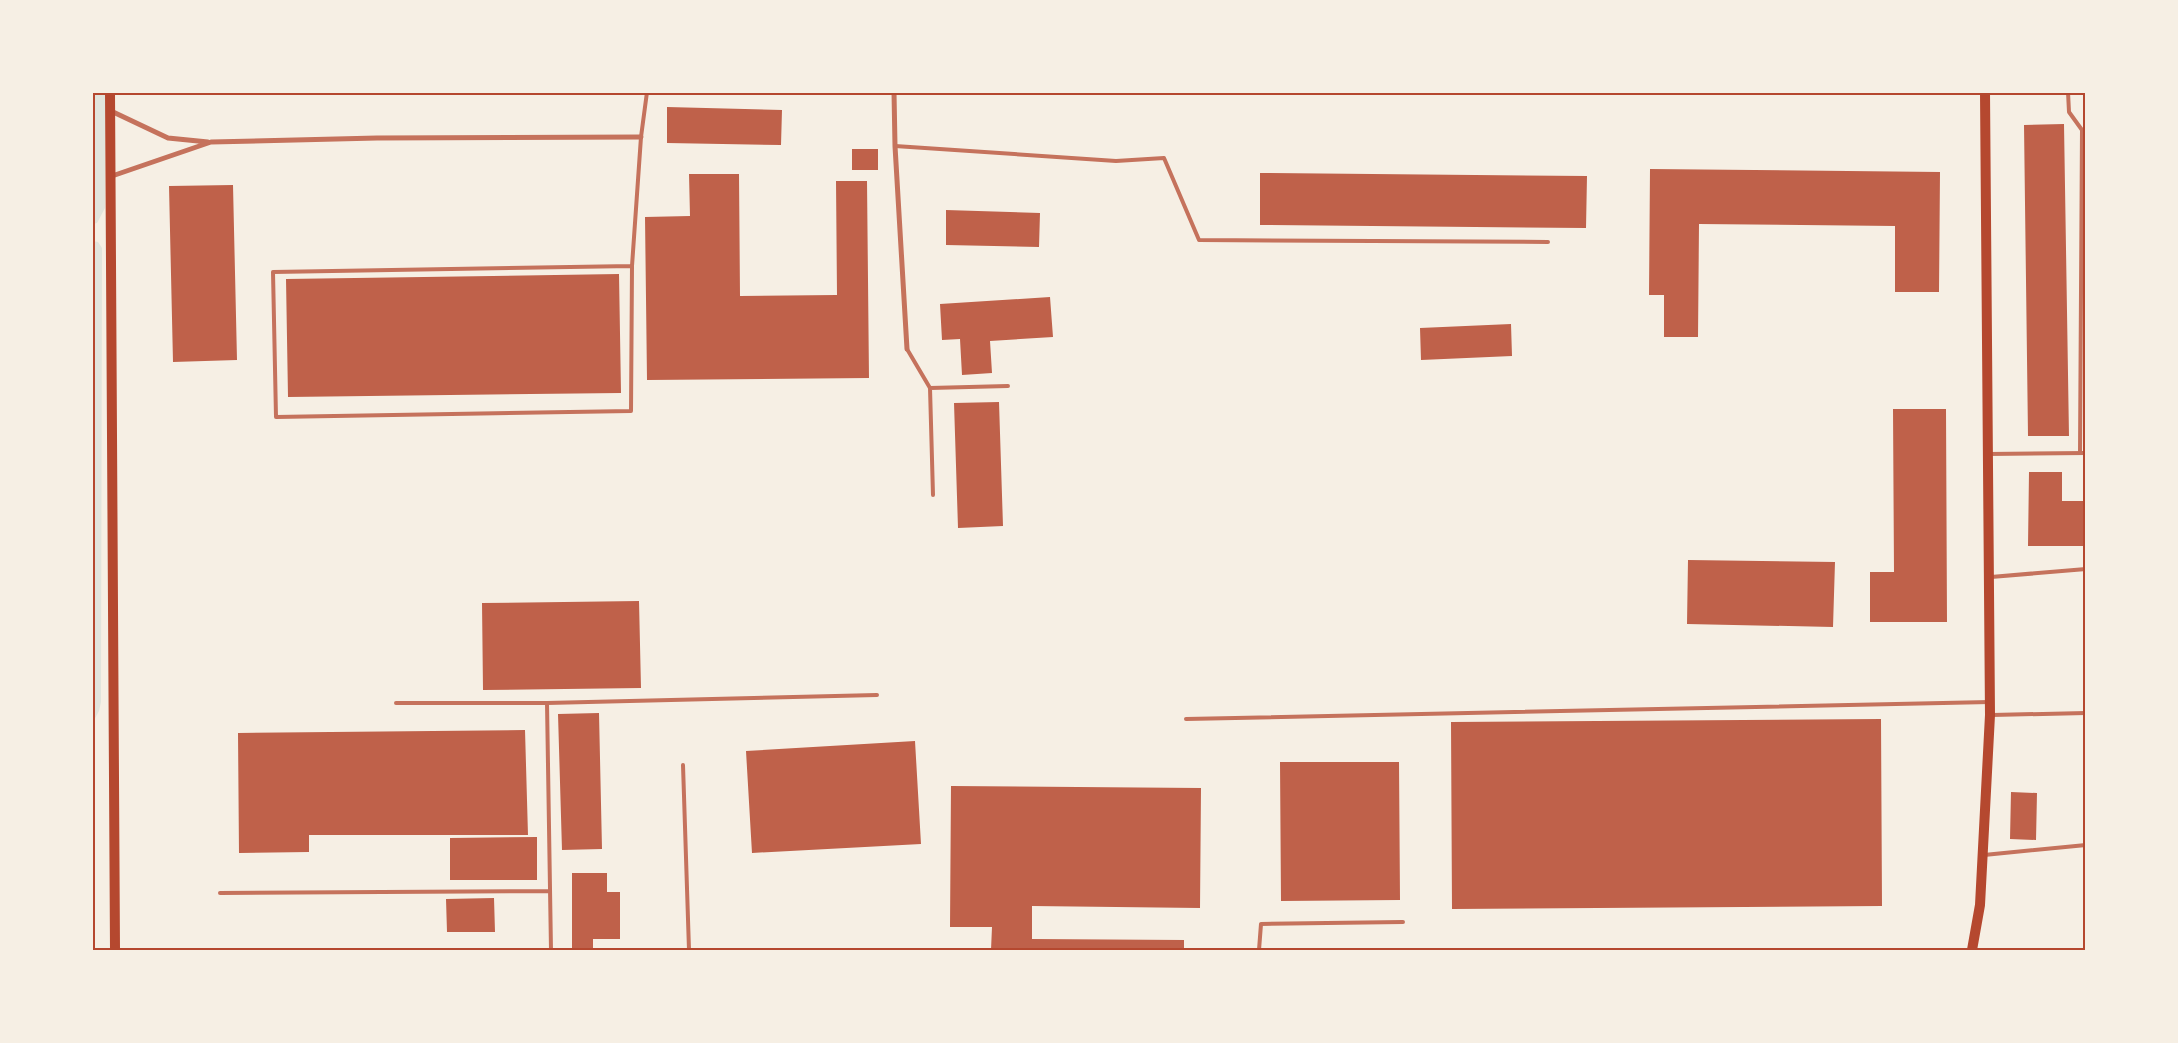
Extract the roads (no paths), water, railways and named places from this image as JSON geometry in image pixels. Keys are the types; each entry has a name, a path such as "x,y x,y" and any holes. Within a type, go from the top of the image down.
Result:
{"main road":[{"path":"110,92 112,176 115,950"},
{"path":"1972,950 1980,905 1984,855 1990,715 1985,92"}],"street":[{"path":"894,92 895,146 907,349"},
{"path":"111,112 168,138 211,142 377,138 641,137"},
{"path":"112,176 211,142"}],"lane":[{"path":"632,266 273,272 276,417 631,411 632,266 641,137 647,92"},
{"path":"2068,92 2069,112 2084,130 2080,453"},
{"path":"895,146 1116,161 1164,158 1199,240 1548,242"},
{"path":"907,349 930,388 933,495"},
{"path":"930,388 1008,386"},
{"path":"1988,454 2086,453"},
{"path":"1988,577 2086,569"},
{"path":"396,703 547,703 877,695"},
{"path":"1186,719 1990,702"},
{"path":"547,703 551,950"},
{"path":"1990,715 2086,713"},
{"path":"683,765 689,950"},
{"path":"1984,855 2086,845"},
{"path":"220,893 550,892"},
{"path":"1259,950 1261,924 1403,922"}]}
